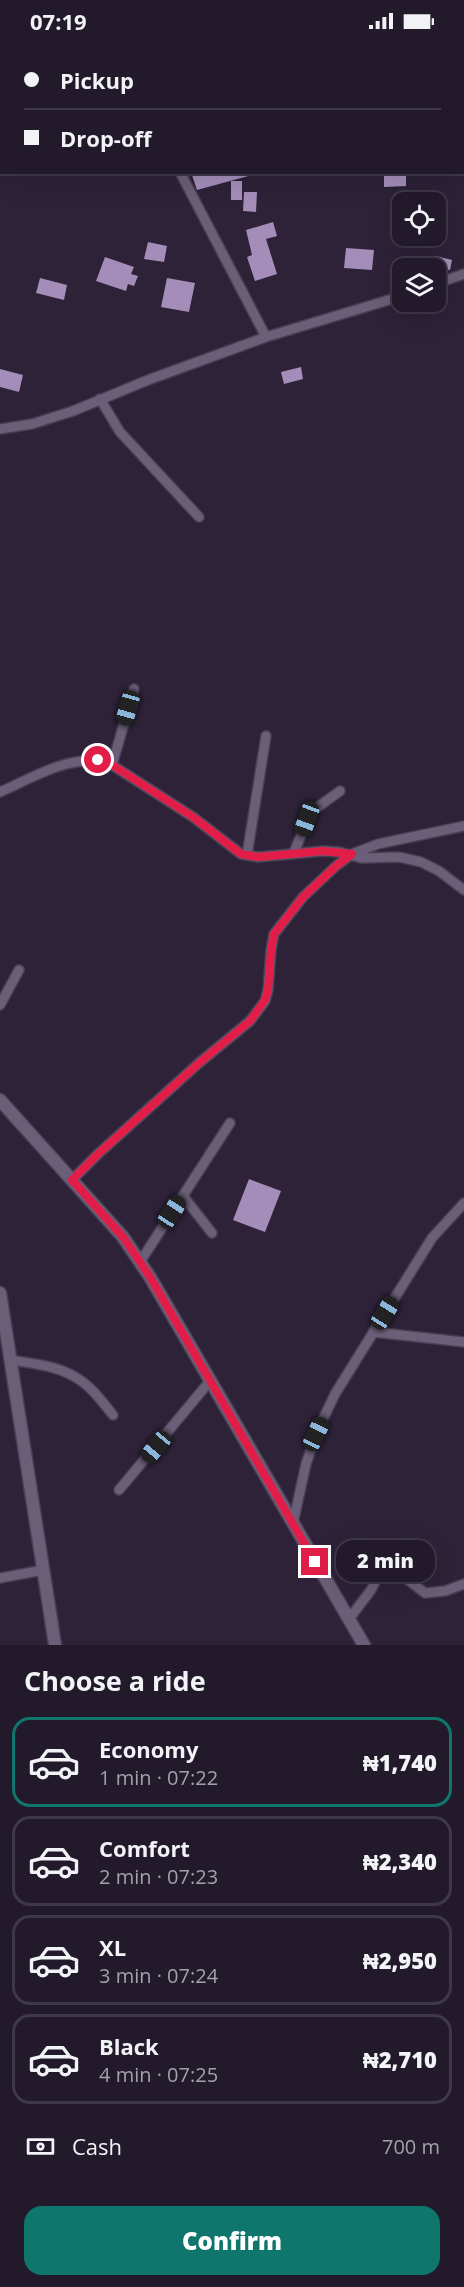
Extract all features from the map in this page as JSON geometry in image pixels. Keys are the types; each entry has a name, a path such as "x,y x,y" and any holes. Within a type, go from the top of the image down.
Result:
{"main road":[{"path":"0,1100 123,1237 140,1262 364,1645"},
{"path":"0,1293 55,1645"}],"street":[{"path":"181,174 266,337"},
{"path":"446,280 464,274"},
{"path":"0,429 32,424 266,337 392,299"},
{"path":"100,399 120,432 199,517"},
{"path":"112,765 134,688"},
{"path":"247,855 266,736"},
{"path":"0,792 64,764 98,760 112,765 193,817 241,854 258,857 323,851 352,854 361,858 382,856 421,862 439,871 464,890"},
{"path":"294,852 310,812 340,791"},
{"path":"72,1180 199,1063 250,1021 265,1000 268,990 274,934 303,897 336,866 352,854 378,844 464,826"},
{"path":"0,1005 19,970"},
{"path":"140,1262 230,1123"},
{"path":"183,1196 212,1233"},
{"path":"293,1523 306,1464 316,1434 335,1394 432,1238 464,1203"},
{"path":"373,1332 464,1342"},
{"path":"10,1360 45,1365 73,1375 86,1384 113,1415"},
{"path":"120,1490 210,1381"},
{"path":"349,1619 371,1590 380,1573 388,1568 395,1570 425,1593 445,1591 464,1584"},
{"path":"0,1578 43,1570"}],"building":[{"path":"192,174 252,175 197,190"},
{"path":"384,174 406,174 406,186 384,187"},
{"path":"231,181 242,181 242,200 231,200"},
{"path":"244,192 257,192 256,212 243,211"},
{"path":"273,222 277,236 266,239 277,274 255,281 247,257 252,255 246,230"},
{"path":"148,242 167,246 164,262 144,259"},
{"path":"346,248 374,250 372,270 344,268"},
{"path":"105,257 134,267 131,274 138,276 134,286 128,284 126,291 96,281"},
{"path":"446,258 452,260 450,270 446,269"},
{"path":"40,278 67,285 64,300 36,293"},
{"path":"167,278 195,283 189,312 161,307"},
{"path":"301,367 303,379 284,384 281,372"},
{"path":"0,369 23,375 19,392 0,387"},
{"path":"249,1179 281,1191 265,1232 233,1220"}],"route":[{"path":"98,760 112,765 193,817 241,854 258,857 303,851 352,854 303,897 274,934 268,990 265,1000 250,1021 199,1063 72,1180 123,1237 150,1277 315,1562"}]}
